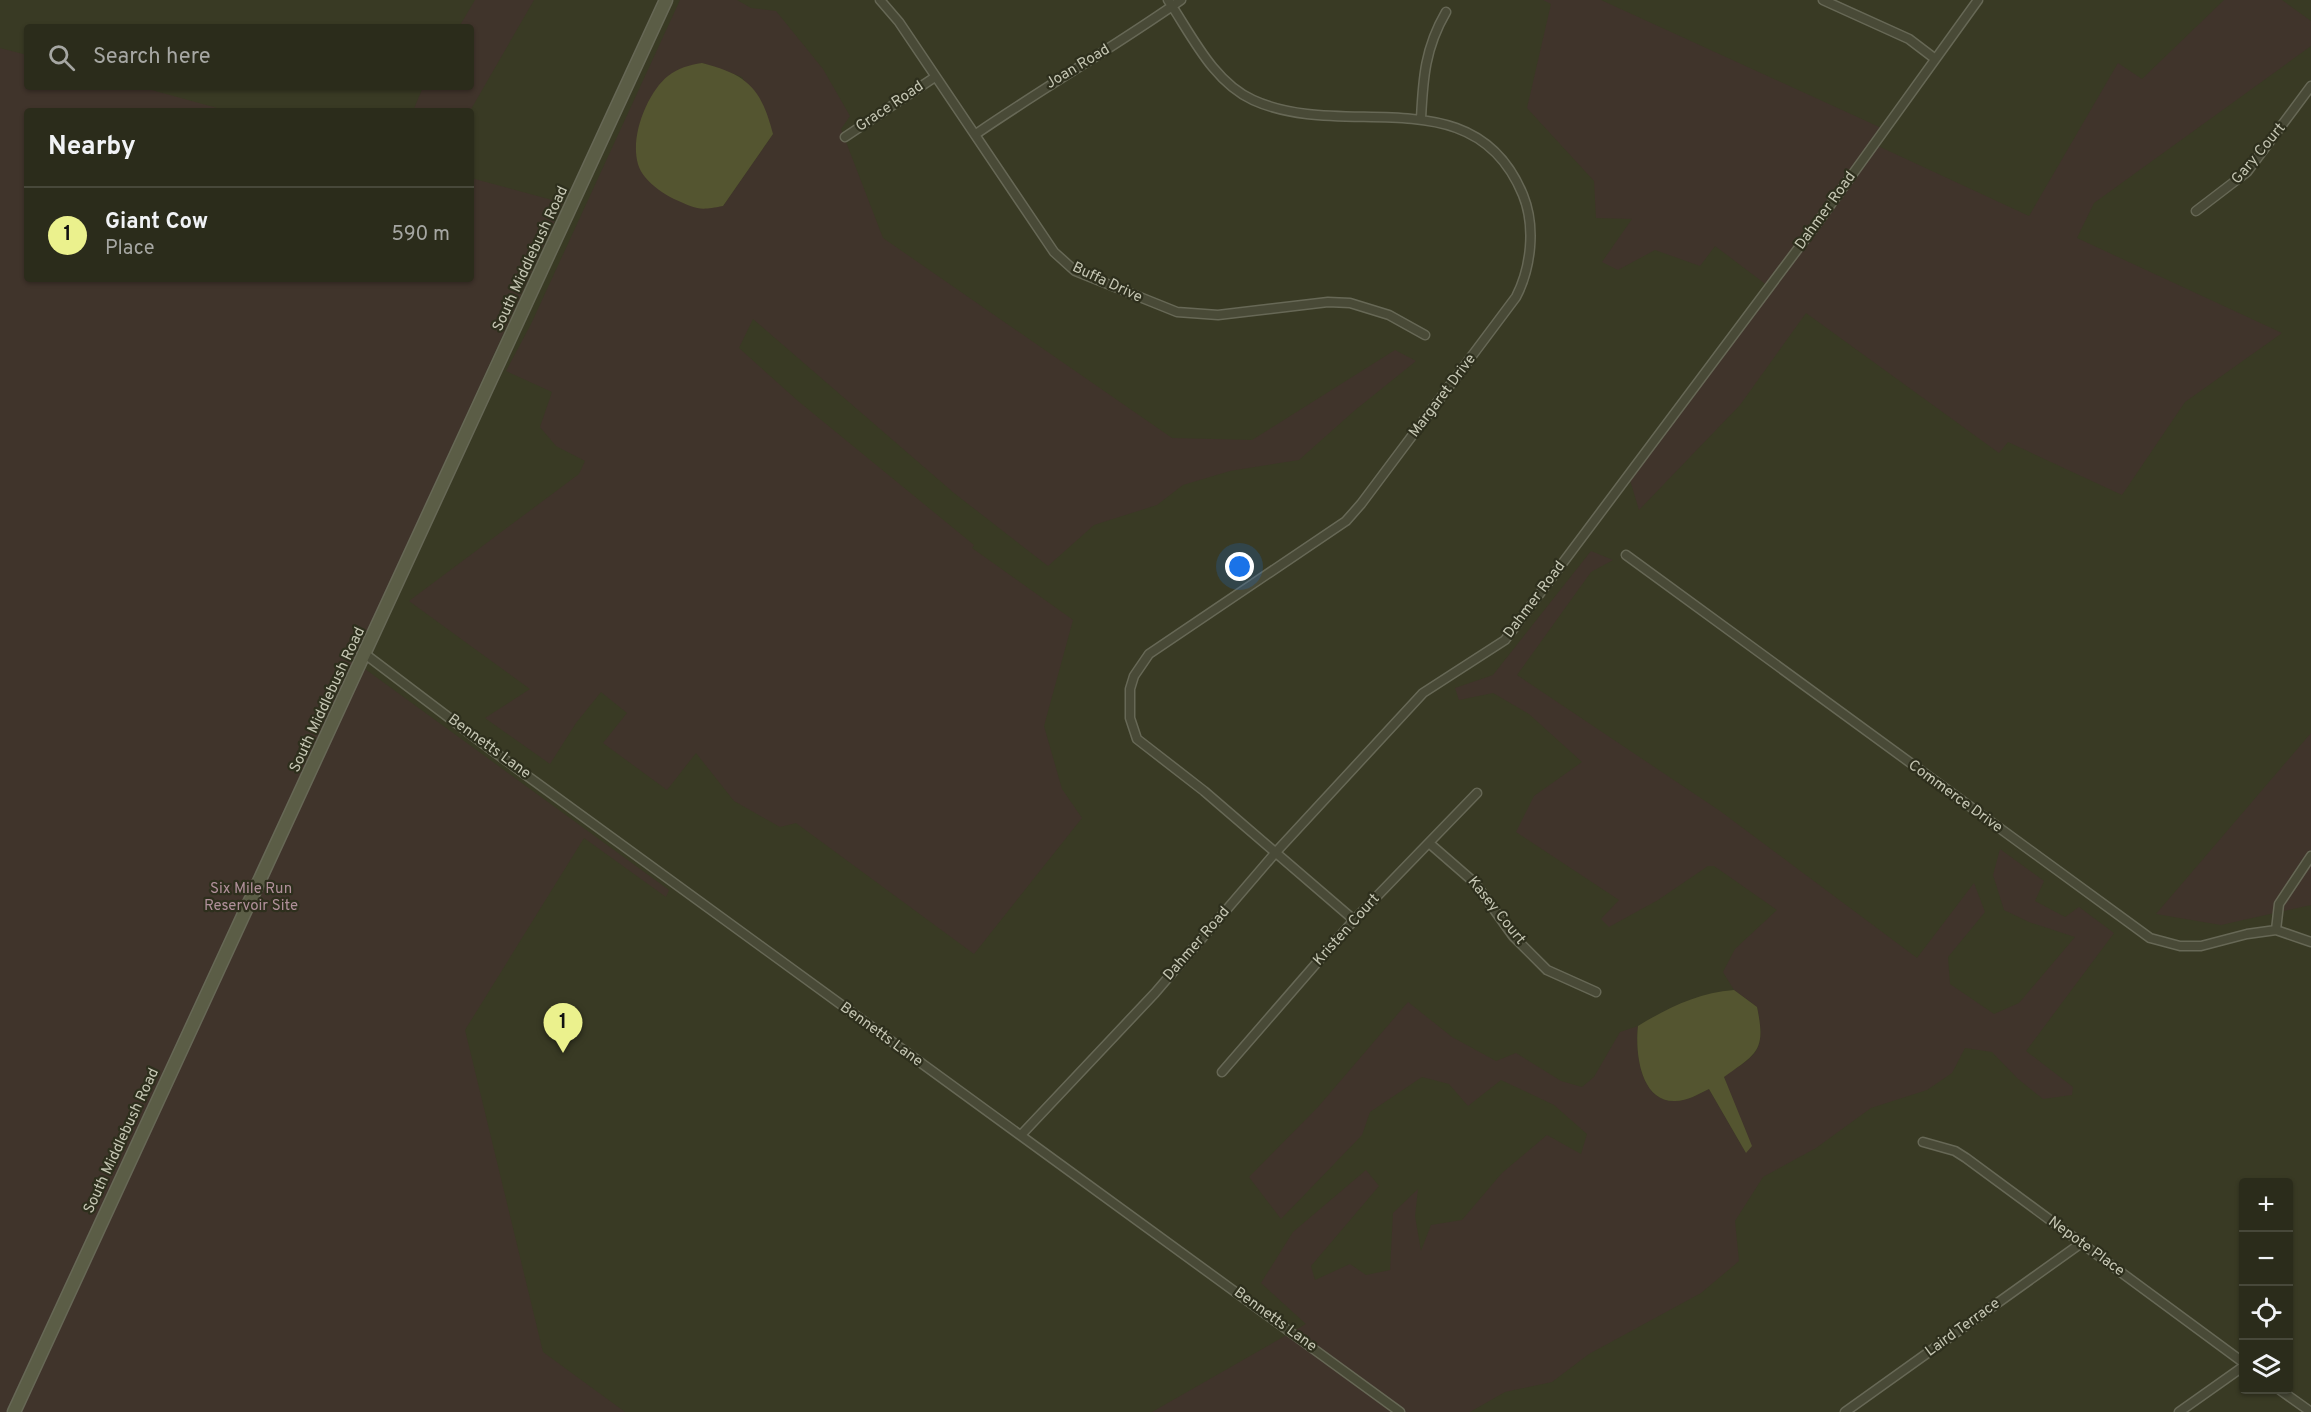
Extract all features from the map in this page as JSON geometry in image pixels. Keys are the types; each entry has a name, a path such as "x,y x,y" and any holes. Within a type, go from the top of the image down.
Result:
{"street":[{"name":"South Middlebush Road","path":"14,1412 666,0"},
{"name":"Buffa Drive","path":"880,0 899,22 1054,252 1075,271 1103,285 1162,308 1201,315 1328,302 1350,303 1389,315 1425,335"},
{"name":"Joan Road","path":"976,134 1042,88 1082,68 1170,3 1181,0"},
{"path":"1823,0 1909,39 1934,58"},
{"name":"Dahmer Road","path":"1022,1135 1155,993 1276,852 1423,693 1505,640 1821,219 1934,58 1978,0"},
{"name":"Margaret Drive","path":"1170,3 1208,60 1227,82 1252,99 1286,112 1421,119 1472,134 1485,142 1515,176 1527,203 1530,243 1526,273 1516,297 1346,521 1149,654 1134,676 1130,689 1130,718 1137,739 1204,790 1354,920"},
{"path":"1421,119 1426,53 1432,35 1446,12"},
{"name":"Grace Road","path":"845,137 935,77"},
{"name":"Gary Court","path":"2196,211 2247,172 2311,86"},
{"name":"Commerce Drive","path":"1626,555 2116,916 2150,938 2180,946 2201,946 2247,934 2276,930 2311,942"},
{"name":"Bennetts Lane","path":"365,654 489,748 1400,1412"},
{"name":"Kristen Court","path":"1222,1072 1354,920 1477,793"},
{"name":"Kasey Court","path":"1429,843 1475,882 1513,936 1547,970 1596,992"},
{"path":"2276,930 2279,904 2311,856"},
{"name":"Nepote Place","path":"1923,1142 1955,1151 1966,1158 2239,1361"},
{"name":"Laird Terrace","path":"1845,1412 2080,1244"},
{"path":"2179,1412 2239,1369"},
{"path":"2287,1394 2311,1412"}],"green space":[{"path":"475,0 534,0 472,108 414,108 422,90 474,90 474,24 461,24"},
{"path":"680,0 737,0 751,8 776,11 823,69 850,116 841,129 883,238 1172,438 1252,440 1395,350 1416,361 1354,411 1299,460 1230,471 1183,485 1157,505 1094,525 1048,566 954,493 753,319 739,348 798,401 974,545 972,548 1073,620 1044,726 1062,789 1082,818 974,954 796,823 780,827 734,801 696,753 667,790 603,743 627,713 601,692 576,723 550,764 485,718 530,689 409,601 579,474 585,461 556,446 540,427 552,392 506,371 531,324","holes":["702,63 742,77 773,134 723,206"]},
{"path":"1543,0 1601,0 1888,131 1878,146 2029,216 2118,63 2142,79 2224,0 2282,0 2311,21 2311,46 2094,203 2077,238 2282,333 2185,402 2122,495 2008,442 1999,453 1806,313 1740,405 1639,510 1630,480 1772,289 1715,246 1700,266 1655,250 1618,270 1602,262 1632,219 1596,218 1594,181 1527,108 1551,4"},
{"name":"Six Mile Run Reservoir Site","path":"0,48 24,54 24,90 152,90 217,108 24,108 24,282 474,282 474,179 563,203 354,661 669,890 666,897 584,838 465,1030 543,1352 625,1412 0,1412"},
{"path":"1591,551 1613,560 1591,572 1517,675 1720,811 1917,958 1974,883 1985,912 1948,957 1950,984 1994,1014 2019,1003 2075,937 2029,922 2004,910 1993,875 2000,849 2044,881 2035,901 2065,917 2079,907 2114,933 2026,1051 2073,1087 2072,1095 2043,1099 2018,1079 1992,1052 1965,1048 1952,1073 1927,1090 1871,1108 1816,1148 1763,1177 1735,1221 1739,1261 1701,1293 1589,1354 1552,1382 1505,1392 1470,1412 1152,1412 1306,1324 1261,1283 1293,1232 1366,1170 1379,1186 1311,1266 1315,1280 1350,1264 1366,1275 1390,1270 1393,1213 1418,1189 1415,1216 1421,1251 1431,1225 1462,1220 1502,1173 1547,1135 1581,1154 1587,1134 1554,1105 1501,1080 1468,1106 1449,1084 1422,1077 1370,1112 1362,1135 1281,1219 1249,1177 1318,1107 1408,1002 1452,1037 1496,1061 1516,1053 1561,1081 1582,1087 1594,1077 1620,1032 1638,1026 1639,1061 1647,1084 1654,1093 1663,1099 1679,1101 1709,1089 1746,1153 1724,1076 1745,1062 1757,1049 1761,1032 1760,1021 1757,1007 1734,990 1723,972 1735,949 1777,910 1714,866 1708,866 1658,900 1609,927 1601,919 1619,900 1516,832 1534,796 1582,762 1529,714 1493,693 1459,700 1455,688 1493,675"},
{"path":"2311,733 2311,905 2221,925 2156,914"}],"shaded area":[{"path":"702,63 731,73 750,86 763,105 773,134 723,206 703,209 674,199 655,187 645,177 636,153 640,124 645,109 660,84 676,71"},
{"path":"1734,990 1757,1007 1760,1021 1757,1049 1745,1062 1724,1077 1752,1146 1746,1153 1709,1089 1680,1101 1663,1099 1654,1093 1642,1073 1637,1036 1638,1026 1684,1002 1708,994"}],"place":[{"name":"Giant Cow","path":"563,1053"}]}
